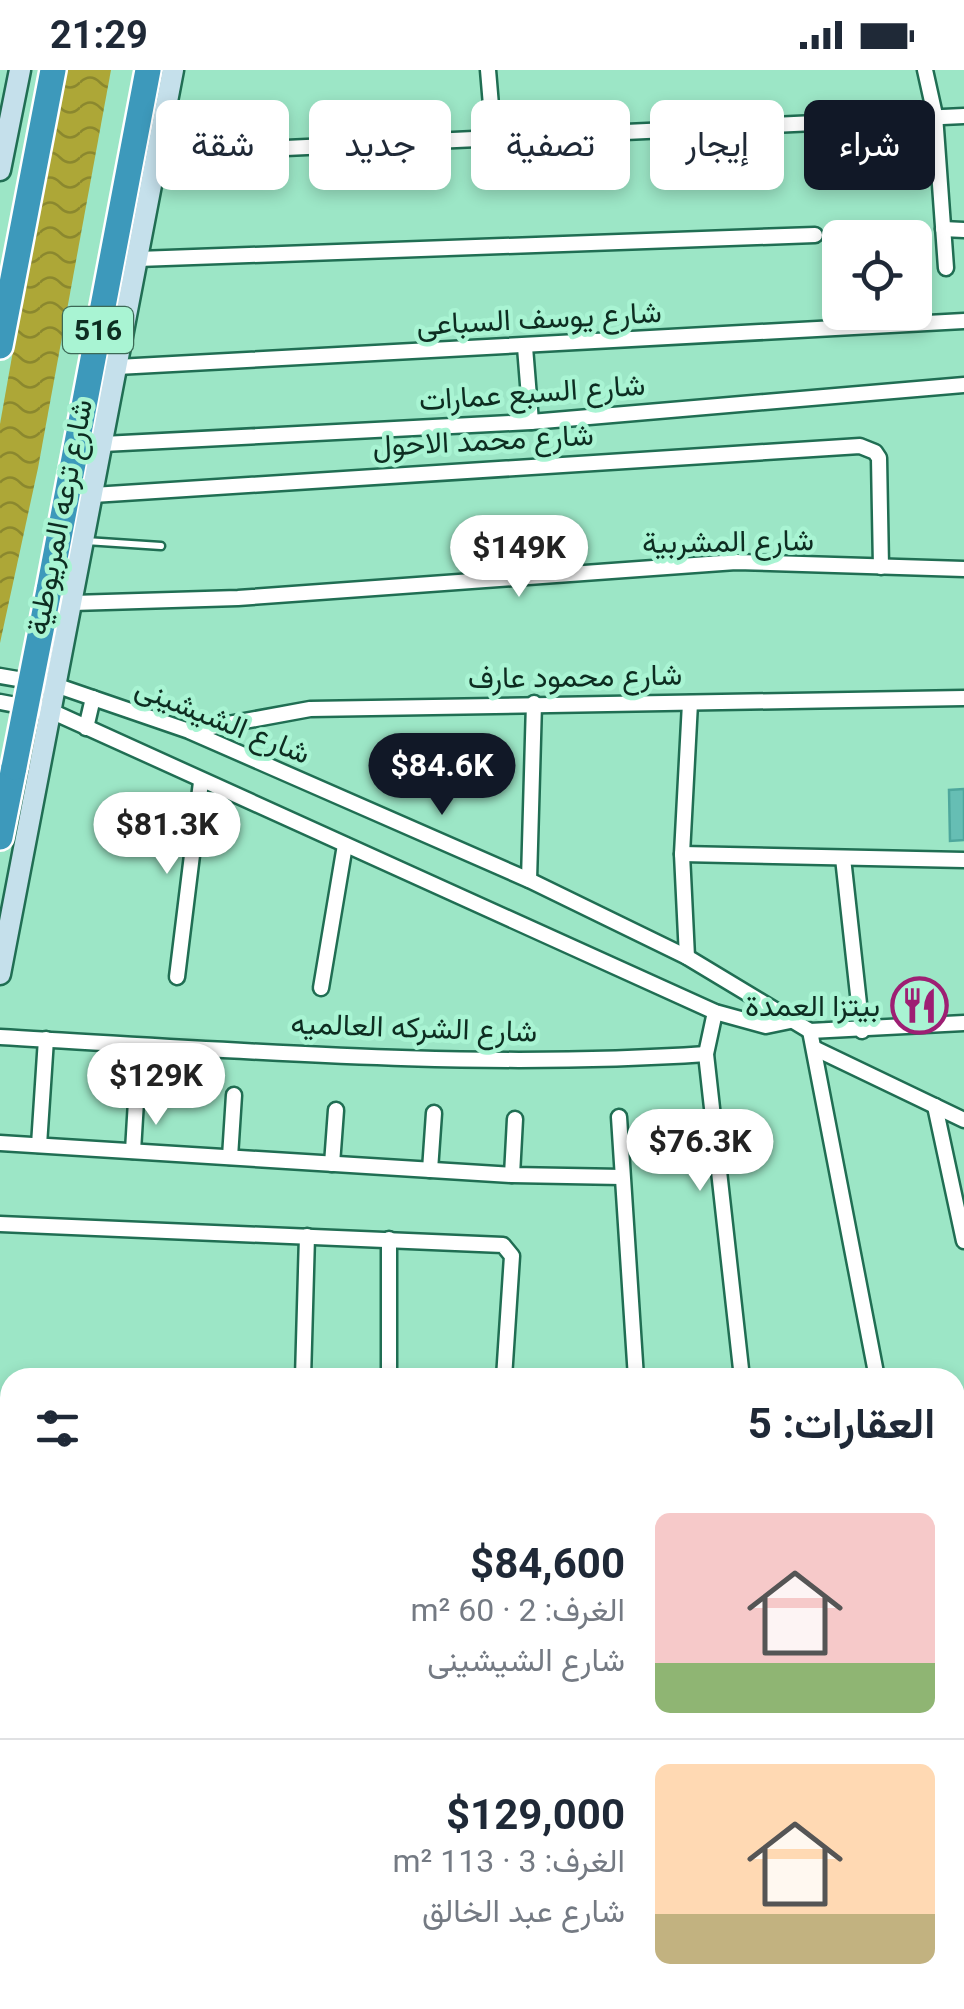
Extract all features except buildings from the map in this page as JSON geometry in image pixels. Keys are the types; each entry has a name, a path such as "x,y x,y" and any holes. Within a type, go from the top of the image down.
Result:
{"highway":[{"path":"0,346 53,70"},
{"name":"516","path":"0,837 148,70"}],"main road":[{"path":"0,170 20,70"},
{"name":"شارع ترعه المريوطية","path":"167,100 173,70"},
{"name":"شارع ترعه المريوطية","path":"0,974 46,711 73,603 156,160"}],"street":[{"path":"488,70 491,100"},
{"path":"925,70 932,100"},
{"path":"946,268 935,115 964,116"},
{"path":"630,133 804,123"},
{"path":"289,149 471,142"},
{"path":"943,229 964,230"},
{"path":"138,259 815,235"},
{"name":"شارع يوسف السباعى","path":"118,367 964,321"},
{"path":"525,347 531,422"},
{"name":"شارع السبع عمارات","path":"103,444 531,422 964,385"},
{"name":"شارع محمد الاحول","path":"93,494 860,446 875,452 880,465 881,567"},
{"name":"شارع المشربية","path":"73,603 218,599 736,562 964,569"},
{"name":"شارع الشيشينى","path":"0,676 51,685 190,731 529,880 687,957 810,1031"},
{"path":"86,728 93,698"},
{"name":"شارع محمود عارف","path":"190,731 310,709 964,698"},
{"name":"شارع الشيشينى","path":"0,702 46,711 86,728 715,1012 766,1026 795,1020"},
{"path":"529,880 534,703"},
{"path":"687,957 682,854 690,703"},
{"path":"177,977 201,782"},
{"path":"322,988 345,845"},
{"path":"682,854 964,860"},
{"path":"843,858 862,1030"},
{"path":"715,1012 706,1054 741,1368"},
{"path":"874,1368 810,1031 964,1023"},
{"name":"شارع الشركه العالميه","path":"0,1037 501,1059 620,1060 706,1054"},
{"path":"39,1146 46,1039"},
{"path":"816,1049 964,1120"},
{"path":"230,1157 234,1095"},
{"path":"133,1152 136,1102"},
{"path":"936,1106 964,1241"},
{"path":"332,1164 336,1110"},
{"path":"430,1170 434,1113"},
{"path":"619,1117 635,1368"},
{"path":"512,1175 515,1120"},
{"path":"0,1143 512,1175 622,1177"},
{"path":"0,1224 503,1245 512,1256 505,1368"},
{"path":"303,1368 308,1236"},
{"path":"389,1368 390,1239"}],"lane":[{"path":"84,541 161,546"}],"water":[{"path":"63,70 111,70 38,468 0,643 0,424"}],"place":[{"name":"بيتزا العمدة","path":"919,1005"}]}
